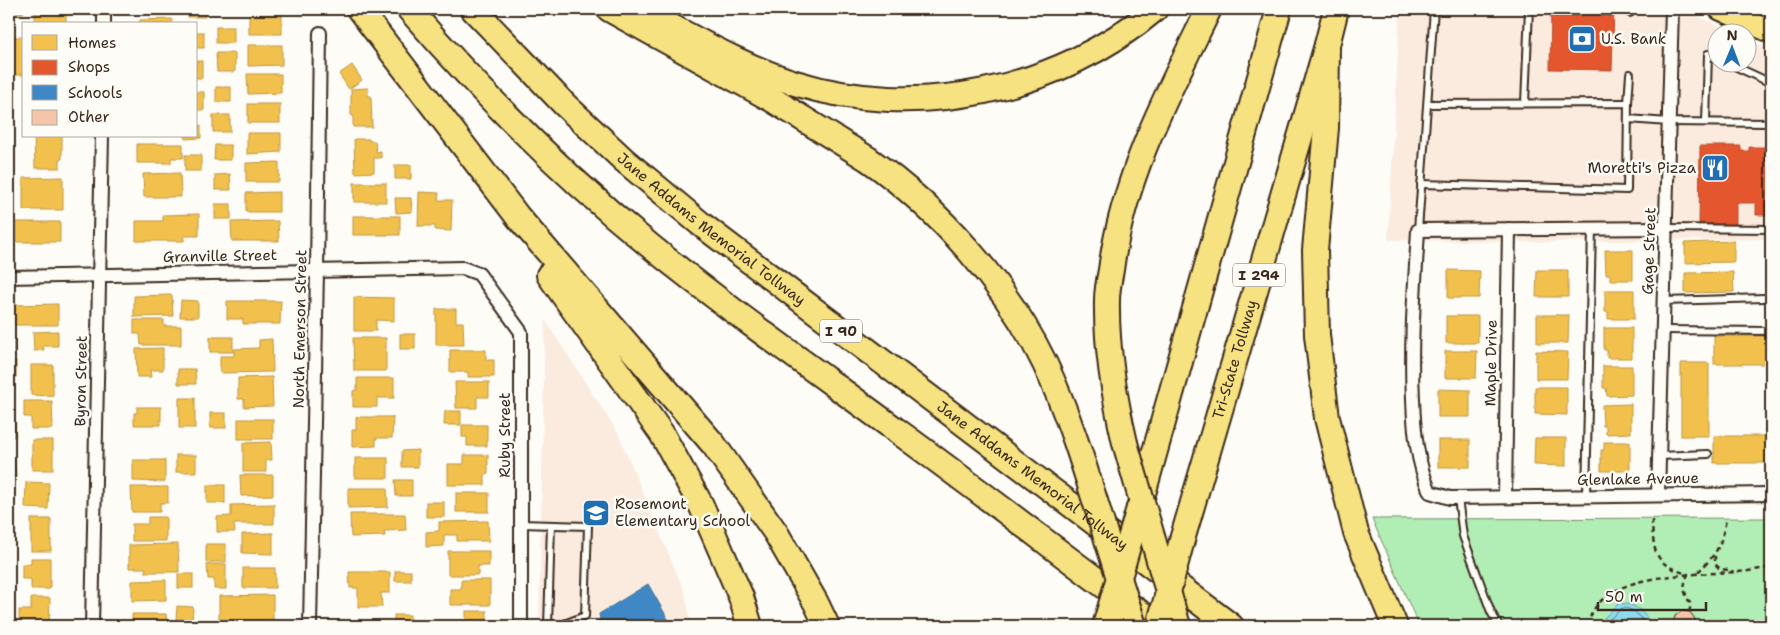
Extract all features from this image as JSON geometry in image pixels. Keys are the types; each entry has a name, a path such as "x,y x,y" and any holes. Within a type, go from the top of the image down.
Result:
{"highway":[{"path":"359,9 518,217 714,445 776,533 827,626"},
{"path":"409,9 488,96 572,177 647,243 716,298 935,458 1150,625"},
{"name":"Jane Addams Memorial Tollway","path":"473,9 565,105 624,160 702,225 1231,626"},
{"path":"609,9 773,100 868,159 907,190 949,229 990,277 1021,322 1039,354 1064,408 1150,625"},
{"path":"638,9 754,68 796,83 838,94 894,98 934,98 1020,82 1061,67 1104,45 1155,9"},
{"path":"1178,626 1125,442 1114,392 1109,354 1107,299 1113,252 1121,213 1134,172 1164,100 1209,9"},
{"path":"1105,626 1279,9"},
{"name":"Tri-State Tollway","path":"1150,625 1182,540 1336,9"},
{"path":"1327,45 1326,128 1315,250 1317,335 1327,418 1356,533 1395,626"},
{"path":"518,217 539,262 666,442 701,504 742,597 750,626"}],"main road":[{"path":"1720,9 1771,32"}],"street":[{"path":"104,9 104,22"},
{"name":"Gage Street","path":"1658,495 1672,9"},
{"name":"North Emerson Street","path":"310,626 318,271 320,33"},
{"name":"Byron Street","path":"92,626 102,138"},
{"path":"1418,230 1666,228"},
{"name":"Maple Drive","path":"1506,497 1509,229"},
{"name":"Glenlake Avenue","path":"1418,230 1410,357 1415,438 1422,473 1430,492 1450,498 1771,494"},
{"name":"Granville Street","path":"9,277 463,268"},
{"name":"Ruby Street","path":"463,268 479,274 521,332 522,626"}],"lane":[{"path":"1418,230 1434,9"},
{"path":"1525,103 1529,9"},
{"path":"1706,122 1708,54"},
{"path":"1747,72 1771,83"},
{"path":"1421,184 1627,190 1630,74"},
{"path":"1428,104 1628,103"},
{"path":"1628,119 1669,122 1771,122"},
{"path":"1586,496 1592,228"},
{"path":"1666,228 1771,229"},
{"path":"1664,301 1765,298"},
{"path":"1663,330 1771,331"},
{"path":"1659,456 1708,454"},
{"path":"1458,498 1463,536 1491,612 1500,626"},
{"path":"521,524 588,526 585,616 559,626"},
{"path":"548,626 551,525"}],"path":[{"path":"1652,520 1653,542 1660,561 1672,570 1688,574"},
{"path":"1698,573 1715,556 1721,542 1726,520"},
{"path":"1715,556 1715,564 1720,569 1737,571"},
{"path":"1588,626 1593,610 1612,592 1631,584 1688,574 1771,568"},
{"path":"1688,574 1684,585 1685,595 1691,605 1688,612"}],"shaded area":[{"path":"1400,9 1681,9 1711,22 1708,22 1708,72 1758,72 1758,44 1771,50 1771,239 1535,242 1388,240"},
{"name":"Rosemont Elementary School","path":"545,320 618,433 685,593 691,626 539,626"}],"green space":[{"path":"1771,518 1771,626 1419,626 1372,519"}],"water":[{"path":"1619,603 1635,607 1654,626 1602,626 1605,617"}],"building: Homes":[{"path":"9,9 23,9 23,13 9,13"},
{"path":"35,9 66,9 66,22 35,22"},
{"path":"188,9 205,9 205,17 188,17"},
{"path":"249,15 282,15 282,34 249,34"},
{"path":"172,19 172,22 140,22 140,20"},
{"path":"216,27 234,27 234,43 216,43"},
{"path":"198,32 204,32 204,48 198,48"},
{"path":"9,37 22,37 22,75 16,75 9,69"},
{"path":"248,45 282,45 282,65 248,66"},
{"path":"216,53 235,53 235,72 217,72"},
{"path":"198,61 202,61 202,78 198,78"},
{"path":"352,65 362,80 349,89 339,74"},
{"path":"247,74 281,74 281,93 248,94"},
{"path":"216,87 231,87 231,102 216,102"},
{"path":"368,88 368,96 371,96 372,127 353,127 351,89"},
{"path":"198,92 204,92 204,110 198,110"},
{"path":"248,104 280,104 280,123 248,123"},
{"path":"213,115 230,115 230,132 213,132"},
{"path":"201,125 201,138 185,139 198,138 198,126"},
{"path":"247,133 281,133 281,152 247,154"},
{"path":"34,138 62,138 60,168 35,168"},
{"path":"354,139 375,141 376,152 381,151 381,158 374,158 374,172 355,173"},
{"path":"137,144 183,144 183,158 171,158 171,163 137,163"},
{"path":"215,145 231,145 231,160 214,160"},
{"path":"185,155 201,155 201,171 185,171"},
{"path":"279,162 279,182 246,182 246,163"},
{"path":"395,165 411,165 411,179 395,179"},
{"path":"180,173 181,197 144,197 143,174"},
{"path":"230,174 231,190 215,190 215,175"},
{"path":"63,177 63,210 23,210 23,178"},
{"path":"354,183 386,183 386,202 354,202"},
{"path":"279,192 279,212 246,212 246,193"},
{"path":"419,192 439,193 438,200 452,200 451,231 435,230 435,226 418,226"},
{"path":"395,198 411,198 412,212 396,213"},
{"path":"215,204 231,204 231,219 215,219"},
{"path":"199,214 199,236 184,236 184,241 136,241 136,221 163,221 163,215"},
{"path":"353,216 400,216 400,235 353,235"},
{"path":"278,221 279,241 232,241 231,222"},
{"path":"13,222 60,222 60,242 13,242"},
{"path":"1734,241 1734,262 1685,263 1685,243"},
{"path":"1605,250 1633,250 1633,280 1610,280 1610,274 1606,274"},
{"path":"1448,270 1480,271 1479,298 1448,298"},
{"path":"1537,270 1568,270 1568,297 1536,297"},
{"path":"1733,272 1734,292 1685,293 1685,273"},
{"path":"1605,290 1634,290 1634,319 1608,319 1608,312 1605,312"},
{"path":"172,295 173,316 134,317 134,296"},
{"path":"354,297 394,298 394,321 376,320 376,331 354,331"},
{"path":"181,300 198,301 198,317 180,317"},
{"path":"227,301 281,301 280,324 243,324 243,319 227,319"},
{"path":"58,304 58,325 12,325 11,305"},
{"path":"436,309 456,309 456,322 463,322 464,345 436,345"},
{"path":"1537,315 1569,315 1568,343 1537,343"},
{"path":"1446,316 1478,316 1478,343 1446,343"},
{"path":"134,320 164,320 164,326 181,326 181,345 141,345 140,334 134,334"},
{"path":"1604,328 1632,328 1632,358 1607,358 1607,350 1604,350"},
{"path":"58,331 58,346 43,346 44,350 34,351 33,332"},
{"path":"400,334 415,334 415,349 400,349"},
{"path":"1714,336 1771,336 1771,364 1714,364"},
{"path":"210,337 233,337 233,352 210,352"},
{"path":"353,338 386,338 386,371 354,371"},
{"path":"272,339 273,372 220,373 220,356 234,356 234,349 259,348 259,340"},
{"path":"9,342 14,342 14,357 9,357"},
{"path":"163,348 163,370 150,370 151,377 137,377 136,349"},
{"path":"450,350 486,350 486,360 494,360 494,377 468,377 468,372 450,372"},
{"path":"1445,351 1477,351 1476,378 1445,378"},
{"path":"1536,351 1568,352 1567,379 1536,379"},
{"path":"9,361 16,361 16,377 9,377"},
{"path":"1681,363 1709,363 1709,436 1681,436"},
{"path":"31,365 53,365 53,396 31,395"},
{"path":"1603,366 1632,366 1632,395 1607,396 1606,388 1603,388"},
{"path":"178,369 195,369 196,384 178,384"},
{"path":"272,377 273,406 244,407 244,399 238,399 238,378"},
{"path":"357,378 394,378 394,398 377,398 377,407 353,407 353,391 357,390"},
{"path":"455,382 489,382 489,397 477,397 477,408 456,408"},
{"path":"1535,387 1567,387 1567,415 1535,414"},
{"path":"1438,389 1470,390 1470,417 1438,417"},
{"path":"179,398 195,398 195,428 179,428"},
{"path":"24,401 52,401 53,429 31,429 31,417 24,417"},
{"path":"1631,404 1631,433 1606,434 1606,426 1603,426 1602,405"},
{"path":"137,407 161,407 161,425 134,425 134,413 137,413"},
{"path":"445,411 461,411 461,425 444,425"},
{"path":"210,413 226,413 226,428 210,428"},
{"path":"356,417 393,417 392,438 376,438 376,446 352,447 352,430 356,430"},
{"path":"238,419 273,419 273,439 238,439"},
{"path":"9,421 15,421 15,437 9,437"},
{"path":"462,425 487,425 487,446 467,446 467,437 462,437"},
{"path":"1714,436 1771,436 1771,463 1714,463"},
{"path":"1535,438 1566,438 1566,466 1534,465"},
{"path":"32,440 53,440 53,470 32,470"},
{"path":"1438,440 1470,440 1470,467 1438,467"},
{"path":"271,442 272,460 266,460 266,472 243,472 243,443"},
{"path":"1604,442 1630,442 1630,471 1601,471 1601,450 1604,450"},
{"path":"418,450 418,467 402,467 402,451"},
{"path":"176,455 196,455 196,472 176,472"},
{"path":"464,455 488,455 488,474 485,474 485,485 448,485 448,464 464,464"},
{"path":"355,458 388,458 388,478 355,478"},
{"path":"9,459 15,459 16,477 9,477"},
{"path":"133,460 165,460 165,482 133,481"},
{"path":"240,475 273,475 273,495 241,496"},
{"path":"395,480 412,480 412,496 396,496"},
{"path":"26,482 49,483 48,509 25,508"},
{"path":"207,485 225,485 225,503 207,503"},
{"path":"131,487 168,487 168,503 160,503 160,512 132,512"},
{"path":"348,488 387,488 388,507 348,508"},
{"path":"456,493 489,493 489,512 456,512"},
{"path":"426,502 444,502 444,517 426,517"},
{"path":"274,504 274,524 234,524 235,532 217,532 217,517 231,516 231,505"},
{"path":"350,514 405,514 406,530 384,531 385,536 351,537"},
{"path":"148,517 166,517 166,541 132,541 132,524 148,524"},
{"path":"31,519 51,519 51,551 31,551"},
{"path":"488,521 489,541 457,541 457,535 444,535 444,546 426,547 426,532 439,531 439,522"},
{"path":"273,533 273,554 242,553 242,534"},
{"path":"178,544 179,572 145,572 146,568 129,568 129,545"},
{"path":"206,544 226,544 226,562 206,562"},
{"path":"448,551 489,551 489,566 478,566 478,575 448,575"},
{"path":"31,558 50,558 50,589 31,589 31,579 22,579 22,564 31,564"},
{"path":"207,564 226,564 226,589 214,589 214,579 208,579"},
{"path":"243,568 275,568 275,588 243,588"},
{"path":"395,571 411,571 411,581 395,581"},
{"path":"349,572 390,572 390,593 381,593 382,607 358,607 358,588 350,588"},
{"path":"178,574 193,574 193,588 178,588"},
{"path":"166,580 166,600 132,601 132,581"},
{"path":"461,580 490,580 490,605 450,605 450,589 461,589"},
{"path":"273,595 273,620 219,621 219,596"},
{"path":"31,598 50,598 49,626 19,626 19,610 31,610"},
{"path":"177,606 193,607 192,621 176,620"},
{"path":"466,611 487,611 487,626 466,626"},
{"path":"132,614 166,614 167,626 132,626"},
{"path":"394,615 410,615 410,625 394,625"},
{"path":"439,624 439,626 422,626 422,625"}],"building: Shops":[{"name":"U.S. Bank","path":"1551,9 1614,9 1612,70 1550,69"},
{"path":"1700,146 1741,146 1741,151 1749,151 1749,147 1771,147 1771,215 1756,215 1756,203 1736,203 1736,227 1699,226"}],"building: Schools":[{"path":"648,584 672,626 589,626 600,620 599,614"}],"building: Other":[{"path":"1682,611 1690,612 1695,619 1694,626 1675,626 1673,624 1675,616"}],"place":[{"name":"U.S. Bank","path":"1582,39"},
{"name":"Moretti's Pizza","path":"1715,168"},
{"name":"Rosemont Elementary School","path":"596,513"}]}
